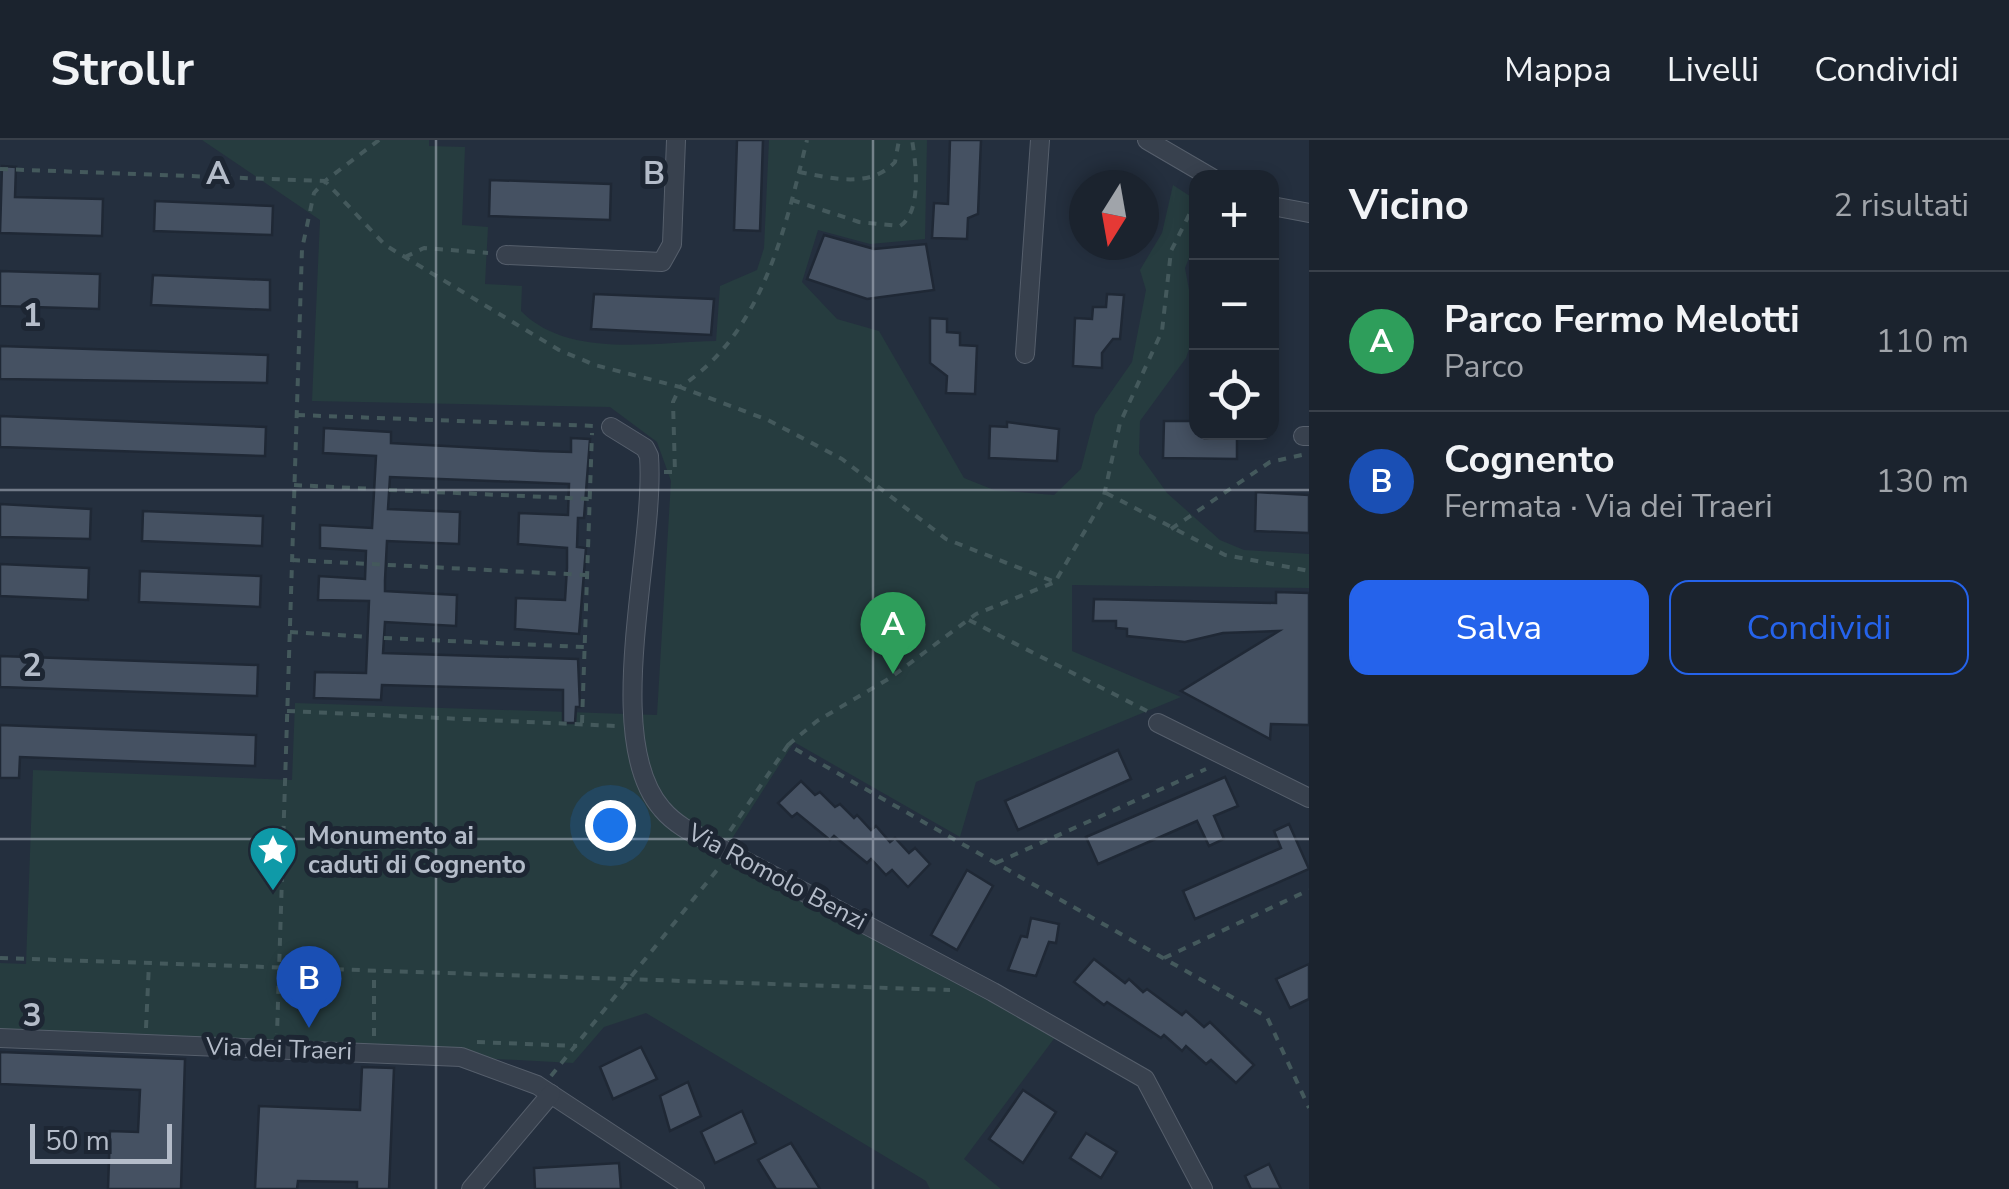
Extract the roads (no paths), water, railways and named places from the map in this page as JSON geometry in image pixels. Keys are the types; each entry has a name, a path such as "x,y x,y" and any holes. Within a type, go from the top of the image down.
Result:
{"street":[{"path":"506,256 662,262 672,244 676,140"},
{"path":"1025,354 1040,140"},
{"path":"1147,140 1198,170"},
{"path":"1279,207 1309,213"},
{"name":"Via Romolo Benzi","path":"602,426 645,448 649,472 631,727 647,787 660,807 674,822 1145,1079 1203,1189"},
{"path":"1158,723 1309,798"},
{"name":"Via dei Traeri","path":"0,1038 461,1057 546,1091 695,1189"},
{"path":"471,1189 546,1091"}],"place":[{"name":"Parco Fermo Melotti","path":"893,674"},
{"name":"Monumento ai caduti di Cognento","path":"273,892"},
{"name":"Cognento","path":"309,1028"}]}
